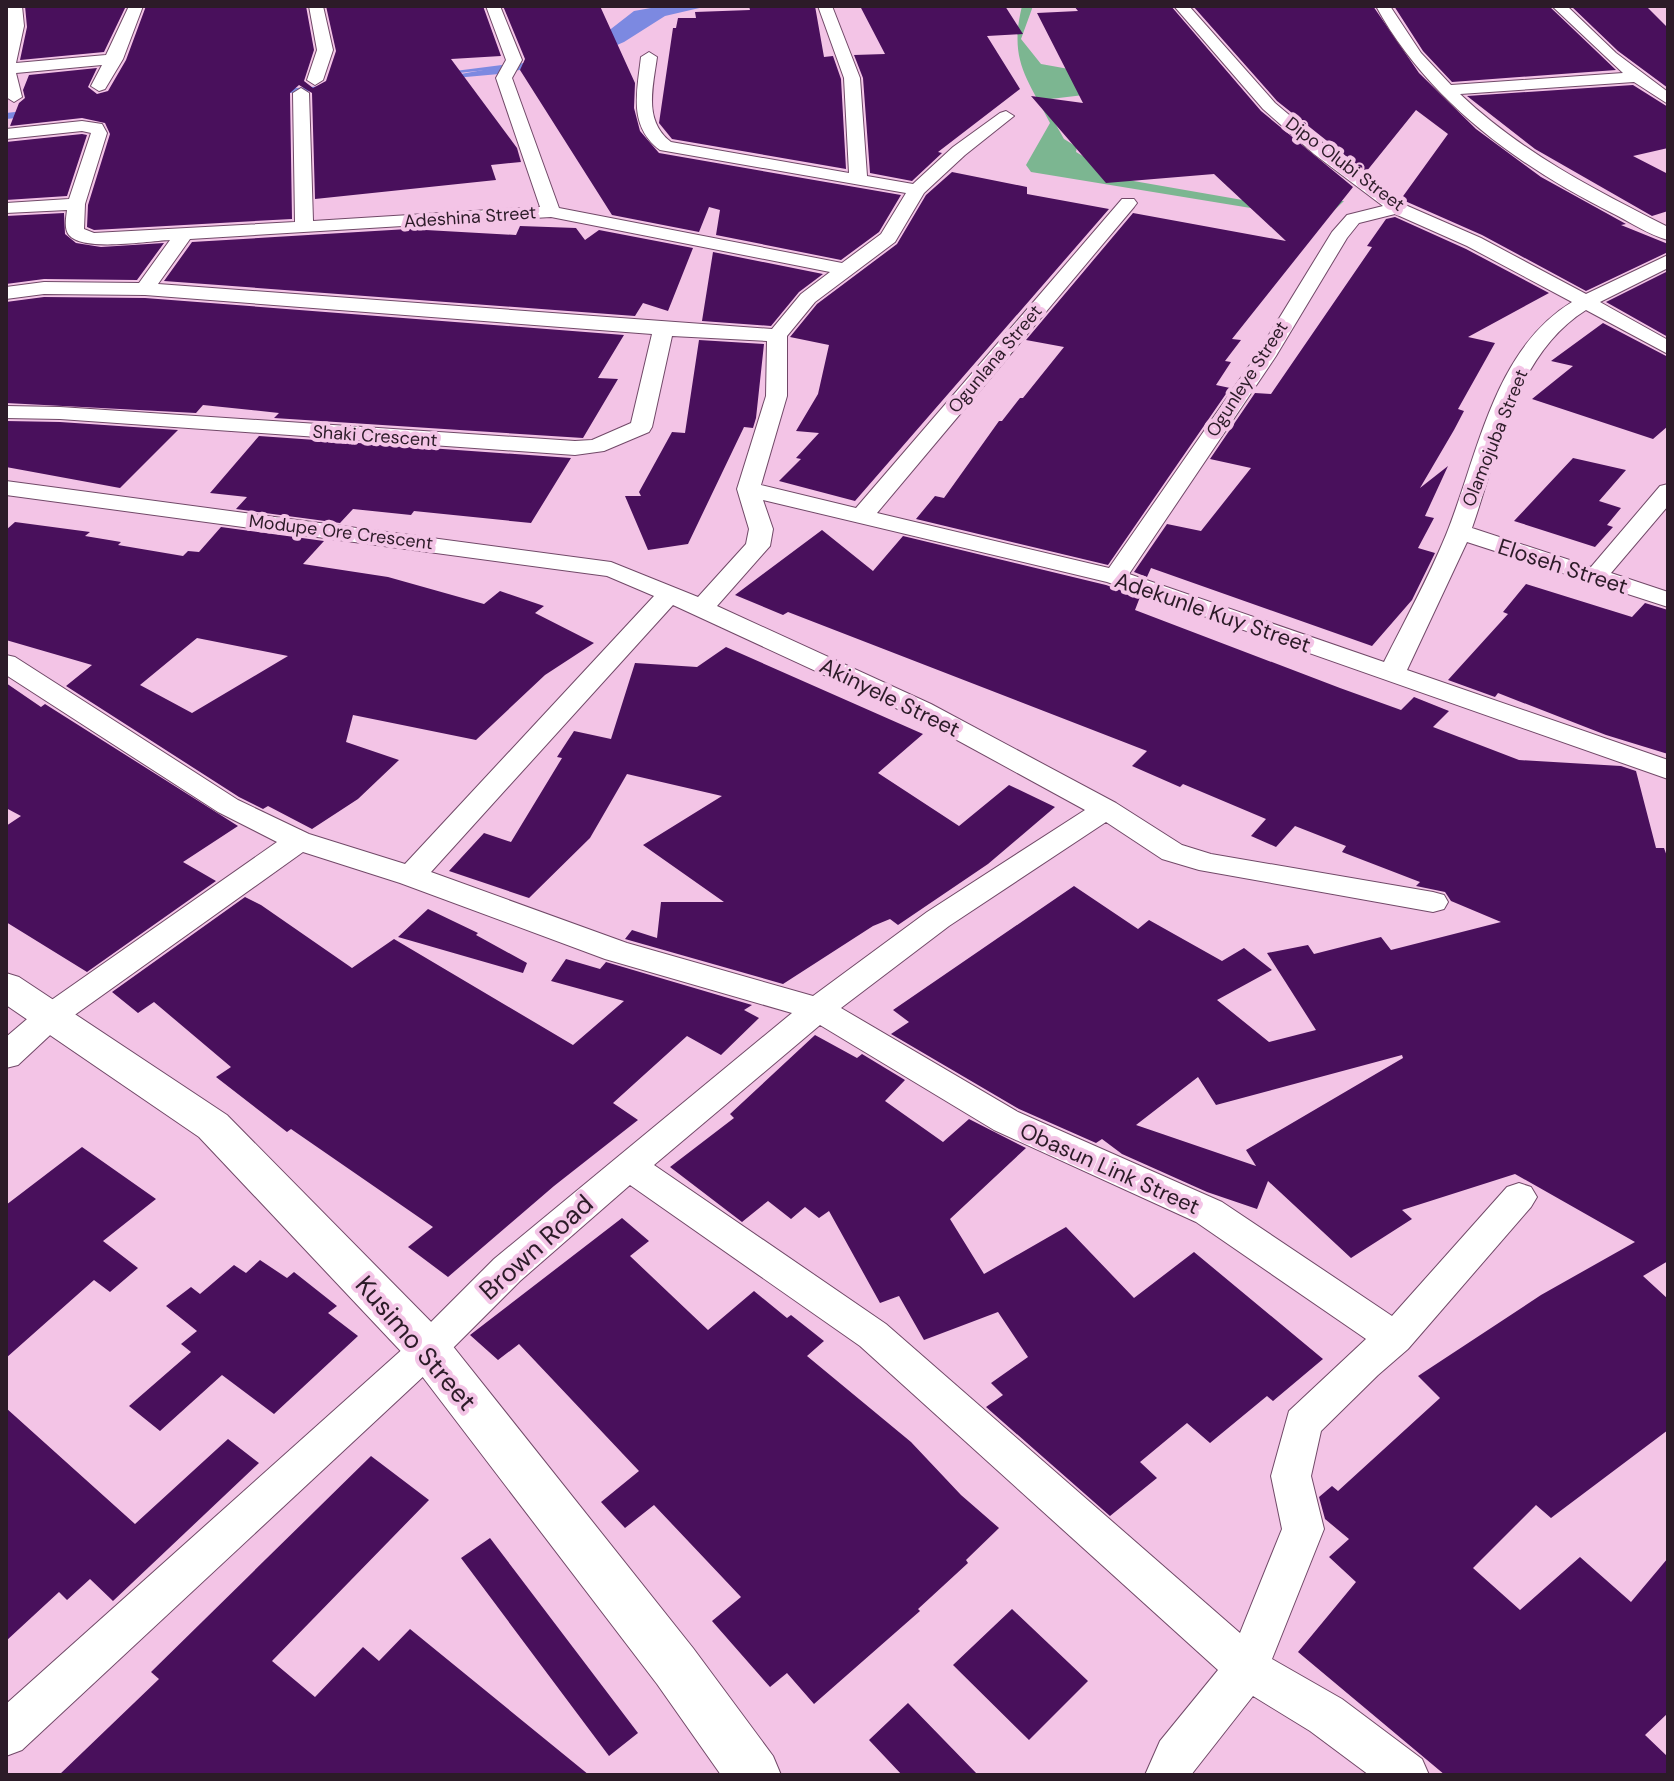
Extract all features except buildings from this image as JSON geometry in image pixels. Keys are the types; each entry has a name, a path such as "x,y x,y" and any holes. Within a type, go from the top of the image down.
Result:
{"street":[{"path":"14,97 6,69 17,26 15,6"},
{"path":"99,86 115,59 136,6"},
{"path":"315,80 325,50 316,6"},
{"path":"493,6 514,60 504,78 551,212"},
{"path":"825,6 852,78 858,178"},
{"name":"Dipo Olubi Street","path":"1181,6 1269,106 1320,150 1397,208 1474,242 1668,348"},
{"path":"1383,6 1398,36 1448,90 1546,169 1668,234"},
{"path":"1559,6 1582,31 1636,77 1668,99"},
{"path":"649,57 643,118 657,141 678,150 917,190"},
{"path":"6,69 115,59"},
{"path":"1448,90 1636,77"},
{"path":"301,93 300,159 304,227"},
{"path":"701,609 758,546 761,529 748,489 779,397 777,335 808,298 888,238 917,190 959,151 1006,116"},
{"path":"6,134 82,126 96,128 99,133 76,204 6,208"},
{"name":"Ogunlana Street","path":"863,515 1128,203"},
{"name":"Adeshina Street","path":"76,204 75,231 83,237 183,235 551,212 848,270"},
{"name":"Ogunleye Street","path":"1115,577 1266,356 1339,236 1353,219 1397,208"},
{"path":"145,289 183,235"},
{"name":"Olamojuba Street","path":"1391,675 1459,532 1490,441 1521,371 1547,331 1586,303 1668,261"},
{"path":"6,293 44,288 145,289 777,335"},
{"name":"Shaki Crescent","path":"6,412 60,413 575,448 596,446 641,427 663,329"},
{"name":"Modupe Ore Crescent","path":"6,488 579,563 611,569 670,593"},
{"name":"Adekunle Kuy Street","path":"748,489 1115,577 1668,770"},
{"path":"1596,576 1668,491"},
{"name":"Eloseh Street","path":"1459,532 1668,600"},
{"path":"411,876 670,593"},
{"name":"Akinyele Street","path":"670,593 922,710 1106,809 1172,852 1209,863 1433,902"},
{"name":"Obasun Link Street","path":"6,663 228,806 299,841 411,876 616,951 818,1009 1006,1121 1209,1212 1395,1338"},
{"name":"Brown Road","path":"6,1734 428,1349 507,1270 629,1166 818,1009 938,919 1106,809"},
{"path":"6,1056 51,1016 299,841"},
{"name":"Kusimo Street","path":"6,986 213,1126 428,1349 675,1666 754,1775"},
{"path":"629,1166 873,1335 1247,1668 1326,1715 1406,1775"},
{"path":"1168,1775 1176,1757 1247,1668 1303,1529 1291,1476 1303,1423 1395,1338 1519,1197"}],"green space":[{"path":"1022,6 1033,6 1021,39 1041,64 1080,71 1092,94 1042,100 1064,139 1077,147 1076,152 1122,179 1254,202 1344,201 1324,220 1031,172 1026,165 1050,123 1022,67 1018,25"}],"water":[{"path":"662,6 708,6 665,16 624,42 594,55 499,74 6,119 6,113 124,100 438,78 580,53 634,11"}],"waterway":[{"path":"450,72 502,67"}]}
